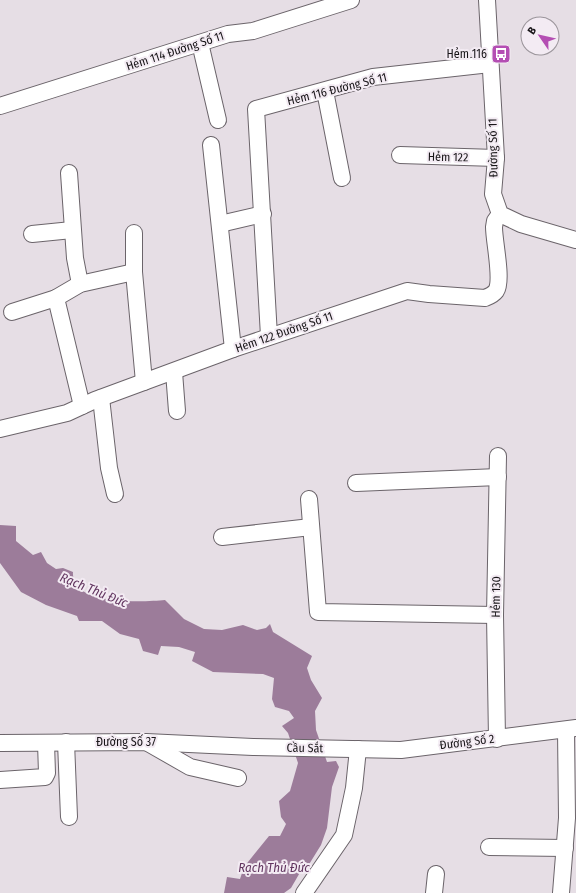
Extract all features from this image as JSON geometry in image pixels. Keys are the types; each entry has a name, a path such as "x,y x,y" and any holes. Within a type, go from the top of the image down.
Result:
{"street":[{"name":"Hẻm 114 Đường Số 11","path":"0,106 228,34 253,31 320,5 351,0"},
{"name":"Đường Số 11","path":"487,0 496,158 493,194 500,214"},
{"path":"200,43 218,120"},
{"name":"Hẻm 116 Đường Số 11","path":"263,214 256,109 373,77 490,64"},
{"path":"325,91 342,178"},
{"path":"211,145 233,349"},
{"name":"Hẻm 122","path":"400,156 496,158"},
{"path":"69,173 72,230 80,284"},
{"path":"220,224 263,214 269,336"},
{"path":"500,214 521,224 576,240"},
{"name":"Hẻm 122 Đường Số 11","path":"0,429 67,413 101,398 269,336 407,291 486,298 497,290 498,275 494,227 500,214"},
{"path":"32,234 72,230"},
{"path":"134,233 134,272 144,382"},
{"path":"12,312 56,298 80,284 134,272"},
{"path":"56,298 82,406"},
{"path":"174,372 177,411"},
{"path":"101,398 115,494"},
{"name":"Hẻm 130","path":"497,739 495,615 498,456"},
{"path":"356,483 498,477"},
{"path":"309,499 318,612 495,615"},
{"path":"222,537 311,527"},
{"path":"561,893 567,818 571,729"},
{"name":"Đường Số 2","path":"358,749 401,750 571,729"},
{"path":"66,742 69,817"},
{"path":"146,742 190,767 238,778"},
{"name":"Đường Số 37","path":"0,743 146,742 253,747"},
{"path":"0,780 45,776 47,773 46,743"},
{"name":"Cầu Sắt","path":"253,747 358,749"},
{"path":"304,893 317,877 344,835 354,788 358,749"},
{"path":"488,847 565,848"},
{"path":"434,893 436,874"}],"water":[{"name":"Rạch Thủ Đức","path":"0,525 16,526 16,541 33,555 41,552 47,563 56,569 63,568 73,572 75,583 83,591 110,600 165,600 184,619 204,629 222,630 243,625 257,630 266,628 270,624 273,632 312,656 307,668 311,680 322,698 315,711 316,730 327,762 336,761 339,767 332,787 327,828 321,845 308,866 302,869 291,888 284,893 224,893 227,877 240,879 244,867 269,836 280,836 286,824 281,817 279,801 290,791 298,763 288,733 282,726 294,718 289,711 275,707 272,699 274,678 263,674 213,672 192,661 195,652 179,647 161,646 158,655 143,651 139,639 120,634 102,621 79,621 77,616 46,605 21,592 0,563"}],"place":[{"name":"Hẻm 116","path":"501,54"}]}
